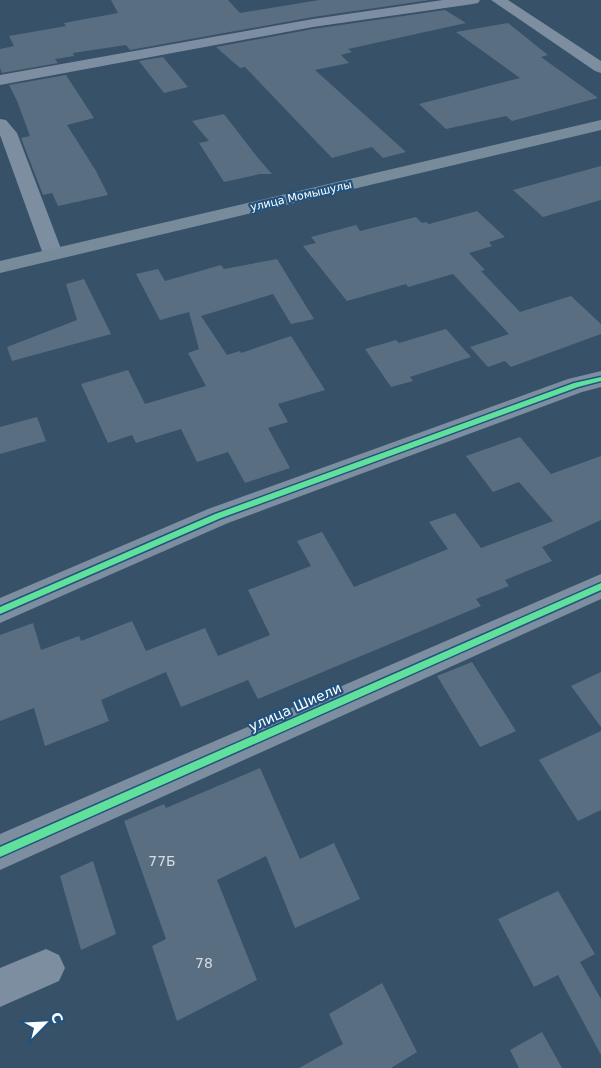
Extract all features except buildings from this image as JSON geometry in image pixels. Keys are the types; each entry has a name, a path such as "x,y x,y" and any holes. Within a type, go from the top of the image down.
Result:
{"street":[{"path":"0,80 313,23 473,0"},
{"path":"498,0 601,68"},
{"path":"0,124 8,133 53,254"},
{"name":"улица Момышулы","path":"0,267 601,124"},
{"path":"0,611 218,516 540,398 601,379"},
{"name":"улица Шиели","path":"0,852 601,586"},
{"path":"0,988 46,968"}],"cycle path":[{"path":"0,611 218,516 576,385 601,379"},
{"path":"0,852 601,586"}]}
